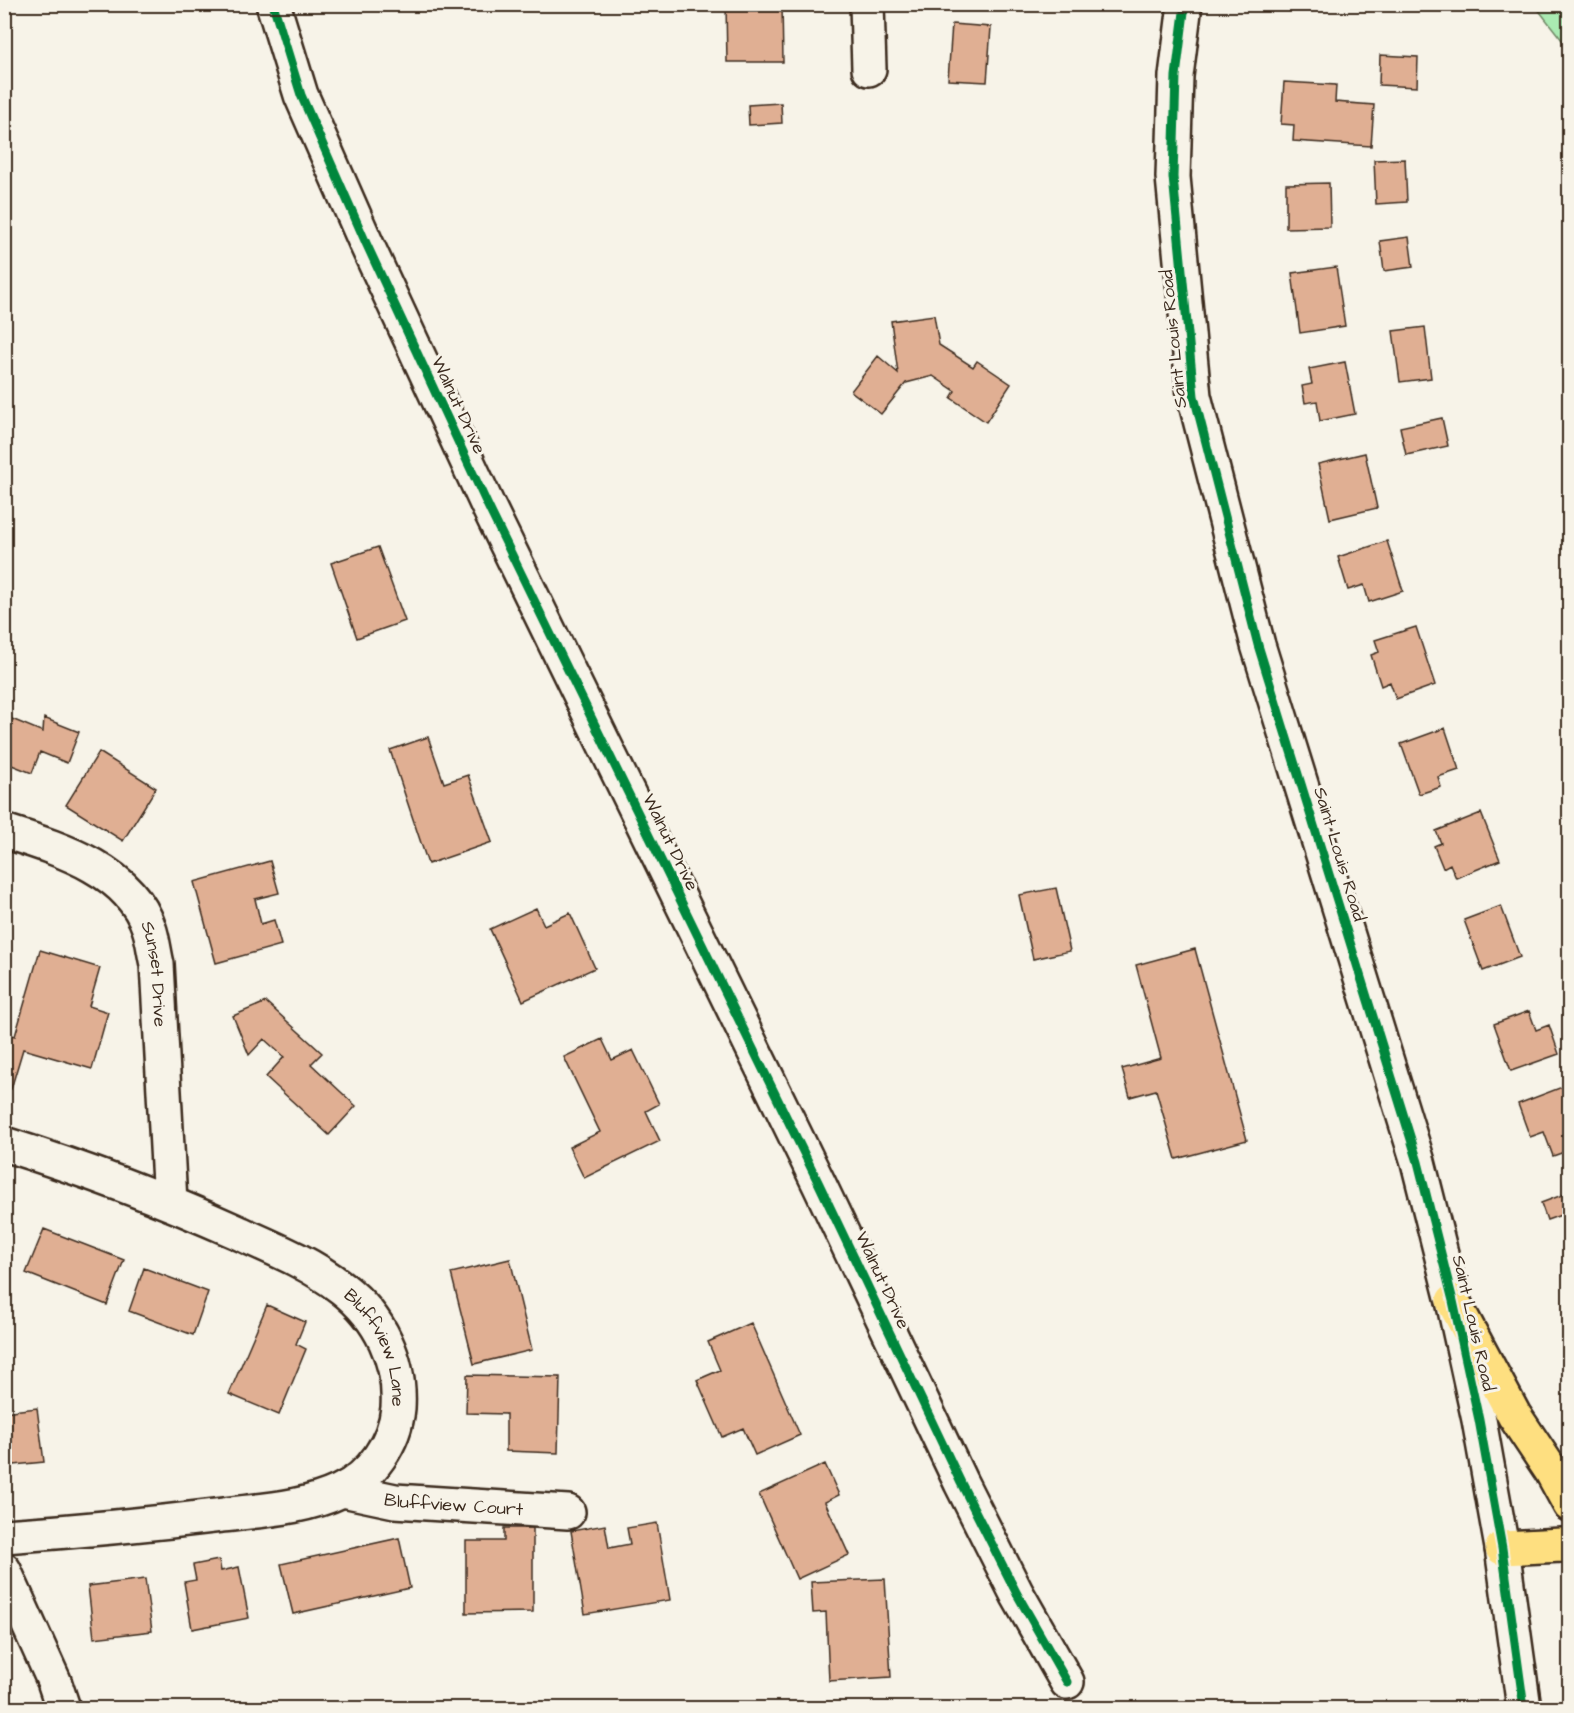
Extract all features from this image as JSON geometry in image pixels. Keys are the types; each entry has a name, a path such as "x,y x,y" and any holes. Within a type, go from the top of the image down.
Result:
{"main road":[{"path":"1453,1301 1514,1415 1552,1472 1569,1505"},
{"path":"1502,1548 1562,1545 1569,1547"}],"street":[{"name":"Walnut Drive","path":"273,4 302,95 366,243 488,506 819,1184 961,1483 1017,1594 1067,1682"},
{"path":"867,4 869,69"},
{"name":"Saint Louis Road","path":"1185,4 1176,76 1173,177 1194,396 1258,645 1418,1162 1453,1301 1479,1420 1502,1548 1524,1708"},
{"name":"Sunset Drive","path":"4,831 82,860 102,870 118,881 141,910 149,927 157,964 170,1202"},
{"name":"Bluffview Lane","path":"4,1144 170,1202 306,1263 344,1289 368,1313 384,1337 395,1363 399,1391 397,1417 380,1457 357,1481 325,1498 280,1508 116,1528 4,1536"},
{"name":"Bluffview Court","path":"343,1490 395,1501 568,1512"},
{"path":"4,1570 54,1681 63,1708"}],"green space":[{"path":"1526,5 1569,5 1569,49 1537,8"}],"building":[{"path":"726,4 782,4 783,62 727,62"},
{"path":"952,24 991,27 987,82 948,80"},
{"path":"1380,55 1418,57 1417,87 1379,85"},
{"path":"1284,82 1336,85 1335,102 1374,105 1371,146 1293,141 1294,125 1281,124"},
{"path":"781,103 782,123 749,125 748,105"},
{"path":"1405,159 1407,202 1376,204 1374,160"},
{"path":"1329,183 1330,227 1286,228 1286,184"},
{"path":"1409,237 1413,267 1384,271 1380,241"},
{"path":"1336,267 1345,326 1300,333 1292,273"},
{"path":"934,315 939,345 973,367 977,361 1011,384 986,422 951,398 955,391 933,376 906,383 881,414 851,391 878,356 898,373 891,321"},
{"path":"1425,327 1431,378 1400,382 1393,331"},
{"path":"1345,362 1355,414 1320,421 1317,401 1305,403 1302,386 1312,384 1309,369"},
{"path":"1442,418 1448,446 1406,455 1400,427"},
{"path":"1365,453 1377,508 1330,519 1318,464"},
{"path":"1387,541 1403,591 1369,602 1364,585 1348,590 1338,557"},
{"path":"378,547 405,621 357,638 331,563"},
{"path":"1416,627 1435,685 1396,699 1390,682 1381,686 1371,655 1379,652 1375,640"},
{"path":"7,717 43,732 44,718 79,732 67,763 40,752 32,773 4,762 4,724"},
{"path":"1445,728 1459,770 1438,777 1441,787 1419,794 1401,744"},
{"path":"428,737 444,783 468,775 492,842 428,864 390,750"},
{"path":"99,752 156,788 123,841 66,805"},
{"path":"1481,813 1500,860 1456,878 1450,864 1443,868 1434,846 1441,843 1436,831"},
{"path":"270,861 279,893 255,899 261,924 274,920 281,945 216,963 194,882"},
{"path":"1056,888 1070,951 1033,959 1019,895"},
{"path":"1501,906 1520,957 1483,971 1464,920"},
{"path":"536,908 544,925 570,913 595,968 523,1001 490,929"},
{"path":"1195,949 1247,1140 1176,1159 1156,1090 1130,1097 1122,1069 1161,1058 1136,965"},
{"path":"40,950 100,968 89,1006 108,1012 92,1069 23,1049 11,1089 4,1087 4,1033 15,1036"},
{"path":"266,1002 322,1053 311,1064 356,1106 329,1135 266,1077 284,1057 264,1039 249,1055 233,1016"},
{"path":"1529,1011 1536,1030 1549,1025 1559,1054 1511,1071 1494,1024"},
{"path":"602,1039 612,1060 633,1050 659,1104 646,1111 660,1141 584,1178 569,1147 600,1132 564,1057"},
{"path":"1570,1084 1570,1150 1553,1156 1544,1132 1530,1137 1518,1104"},
{"path":"1570,1192 1570,1239 1561,1215 1547,1220 1541,1203"},
{"path":"44,1229 124,1260 107,1305 26,1273"},
{"path":"510,1259 532,1350 474,1364 451,1273"},
{"path":"144,1268 208,1292 193,1335 129,1311"},
{"path":"267,1305 305,1322 296,1344 306,1349 279,1415 229,1394"},
{"path":"751,1323 800,1435 755,1455 743,1428 722,1437 697,1380 720,1370 708,1342"},
{"path":"467,1375 560,1377 558,1453 506,1451 506,1414 466,1413"},
{"path":"37,1408 44,1462 4,1466 4,1412"},
{"path":"825,1464 839,1495 825,1502 849,1555 797,1579 759,1494"},
{"path":"657,1523 670,1600 585,1614 571,1531 605,1525 609,1548 630,1544 627,1528"},
{"path":"504,1528 533,1528 533,1612 466,1613 466,1541 504,1541"},
{"path":"399,1538 410,1588 293,1614 281,1564"},
{"path":"219,1560 221,1571 239,1567 249,1618 192,1629 184,1582 196,1580 193,1565"},
{"path":"145,1579 152,1631 94,1638 88,1586"},
{"path":"885,1579 891,1677 829,1681 826,1612 813,1613 811,1582"}],"cycle path":[{"path":"273,4 301,95 366,243 488,506 819,1184 961,1483 1017,1594 1067,1682"},
{"path":"1185,4 1176,76 1173,177 1194,396 1258,645 1418,1162 1453,1301 1479,1420 1502,1548 1524,1708"}]}
